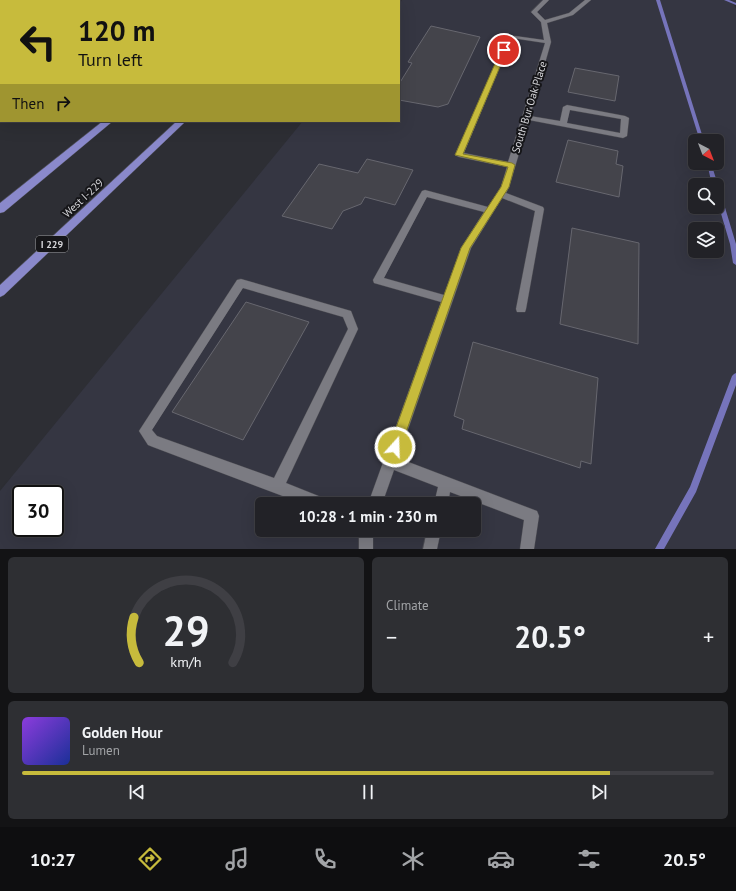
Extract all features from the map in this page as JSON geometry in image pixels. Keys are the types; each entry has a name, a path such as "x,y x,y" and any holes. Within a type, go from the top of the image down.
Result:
{"highway":[{"path":"0,210 108,122"},
{"name":"West I-229","path":"0,292 103,197 181,122"},
{"path":"103,197 190,122"}],"street":[{"path":"512,165 459,155 510,36 548,42 544,22 534,12 546,0"},
{"path":"544,22 571,14 588,0"},
{"name":"South Bur Oak Place","path":"378,497 466,248 505,187 548,42"},
{"path":"526,117 563,125 622,136 625,118 567,107 563,125"},
{"path":"447,300 378,280 425,193 490,211"},
{"path":"500,194 540,209 521,309"},
{"path":"277,486 353,329 347,314 241,283 145,430 153,441 304,497"},
{"path":"390,462 532,516 527,549"},
{"path":"442,497 445,483"},
{"path":"366,537 366,549"},
{"path":"430,549 433,537"}],"shaded area":[{"path":"402,0 736,0 736,5 734,5 736,9 736,549 0,549 0,491 302,122 400,122 400,3"}],"building":[{"path":"431,26 480,37 448,104 438,107 400,100 400,82 412,63 408,62"},
{"path":"575,68 619,76 615,101 568,92"},
{"path":"568,140 618,151 616,164 623,166 619,197 556,182"},
{"path":"367,159 413,170 395,205 365,197 361,204 343,211 332,229 282,216 319,164 358,173"},
{"path":"572,228 639,243 638,344 560,324"},
{"path":"246,302 309,322 243,440 172,412"},
{"path":"473,342 598,378 591,464 581,461 580,468 462,429 464,420 454,416"}],"waterway":[{"path":"658,0 700,134"},
{"path":"726,0 736,4"},
{"path":"711,170 713,178"},
{"path":"724,214 733,244 736,263"},
{"path":"659,549 693,489 736,376"}],"route":[{"path":"395,447 466,248 505,187 512,165 459,155 504,50"}]}
